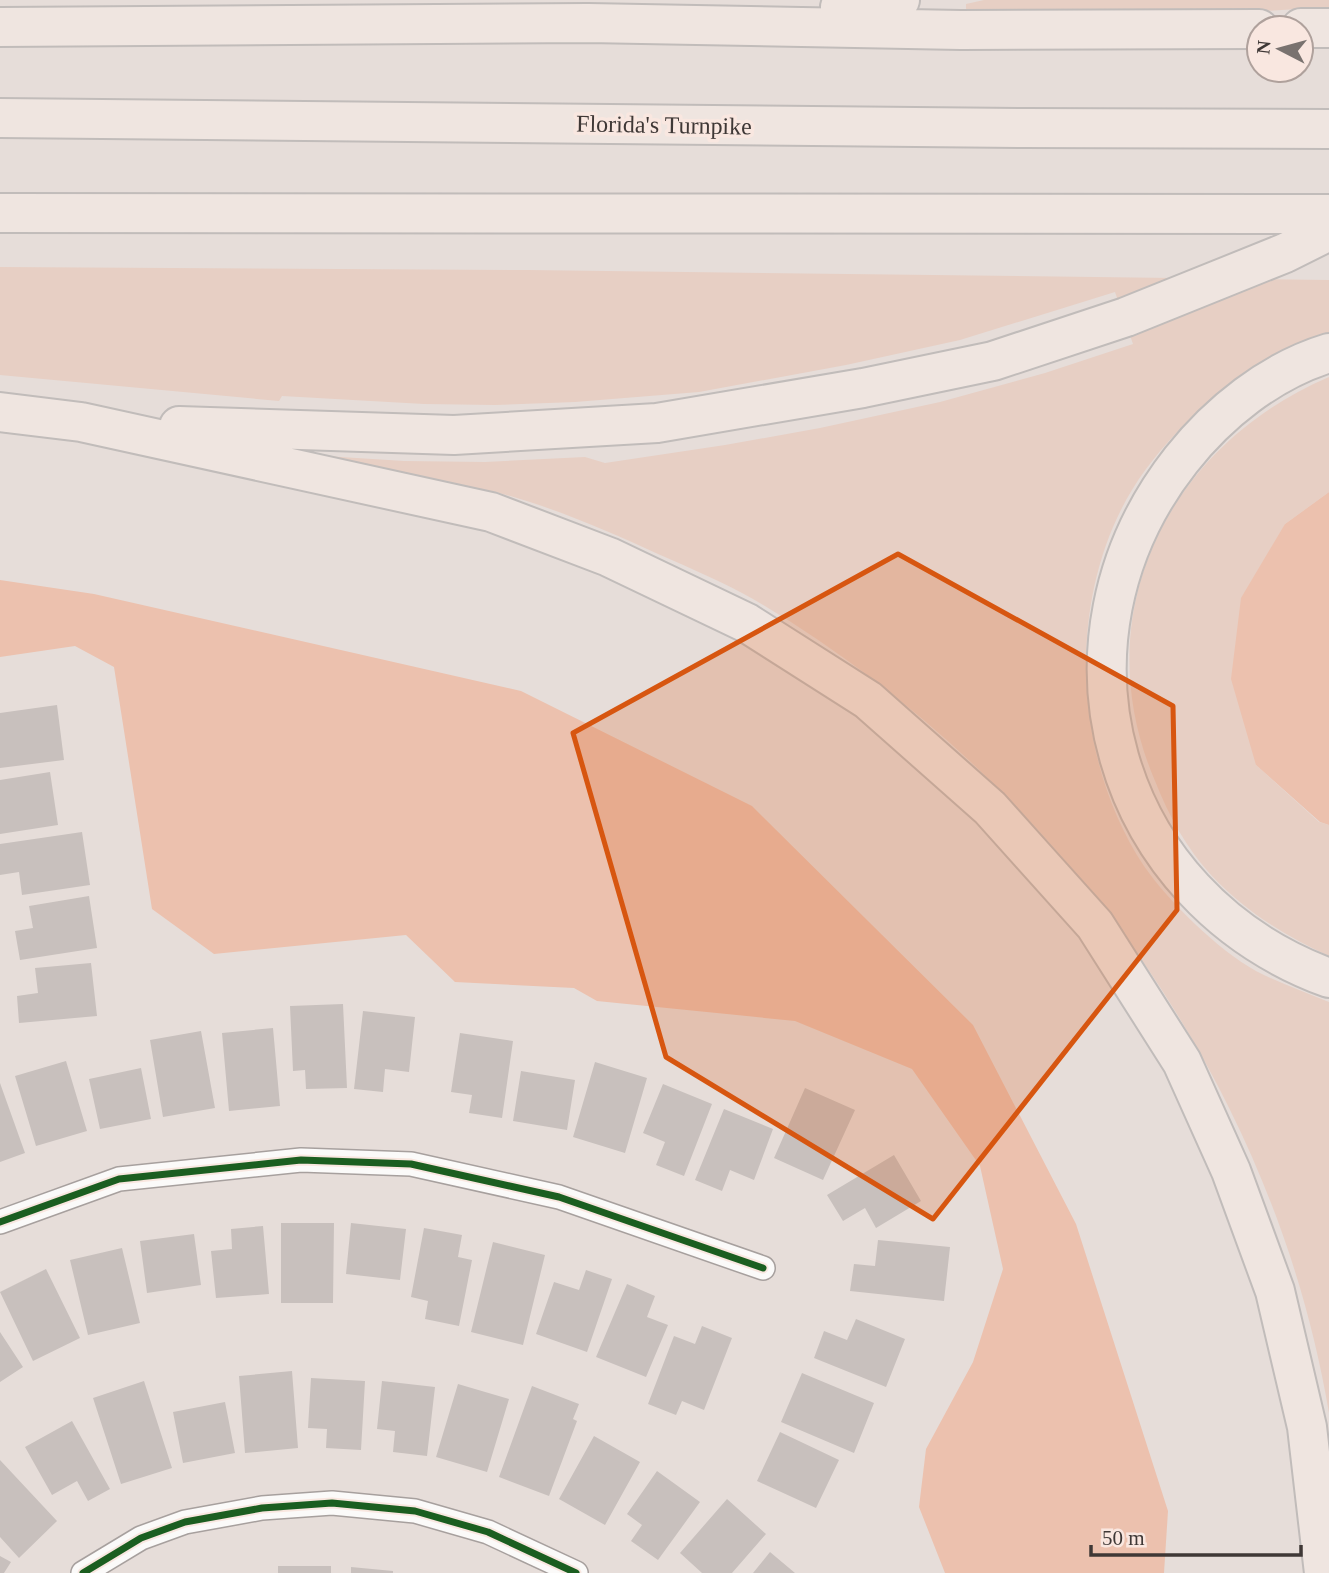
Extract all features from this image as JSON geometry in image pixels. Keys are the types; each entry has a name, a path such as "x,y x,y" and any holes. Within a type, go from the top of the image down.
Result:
{"highway":[{"path":"588,23 873,5 900,0"},
{"path":"0,27 588,23 961,30 1245,29"},
{"name":"Florida's Turnpike","path":"0,118 1329,129"},
{"path":"0,213 1329,214"},
{"path":"0,412 81,422 454,435 657,423 863,388 993,361 1126,317 1285,253 1329,231"},
{"path":"1329,353 1278,376 1221,415 1168,477 1147,507 1131,541 1118,580 1106,663 1110,710 1121,766 1141,817 1162,852 1189,885 1221,916 1258,945 1329,978"},
{"path":"81,422 491,512 609,557 747,623 868,700 990,808 1095,925 1182,1062 1231,1171 1275,1291 1307,1427 1324,1573"}],"street":[{"path":"0,1223 119,1180 301,1160 411,1164 559,1197 763,1268"},
{"path":"83,1573 141,1538 185,1522 262,1508 332,1503 415,1511 488,1532 576,1573"}],"highlighted area":[{"path":"898,554 1173,706 1177,910 933,1219 666,1057 573,733"}],"shaded area":[{"path":"984,0 1329,0 1329,7 1234,13 966,15 966,4"},
{"path":"0,267 528,270 1329,280 1329,337 1213,401 1176,433 1146,469 1119,513 1101,562 1090,614 1086,667 1090,720 1101,772 1119,821 1154,880 1210,938 1241,962 1329,1002 1329,1413 1300,1288 1256,1167 1199,1052 1130,944 1050,843 959,752 860,670 753,599 706,575 597,527 514,497 492,491 484,496 325,461 325,456 485,462 585,457 605,463 820,428 940,402 1045,373 1133,344 1115,292 960,340 846,365 699,392 495,405 282,396 279,401 0,375"},
{"path":"1329,377 1329,492 1285,524 1256,765 1319,822 1329,825 1329,956 1281,931 1238,900 1212,876 1186,843 1155,781 1135,719 1129,658 1136,598 1155,543 1184,491 1223,446 1272,407"},
{"path":"1329,492 1329,825 1320,822 1256,765 1231,679 1241,598 1285,524"},
{"path":"0,580 94,594 521,691 752,806 973,1025 1076,1224 1168,1511 1164,1573 945,1573 919,1507 926,1449 973,1362 1003,1269 980,1166 912,1069 795,1021 597,1001 574,988 455,982 406,935 214,954 152,909 114,667 75,646 0,657"}],"building":[{"path":"57,705 64,760 0,768 0,713"},
{"path":"50,772 58,825 0,834 0,780"},
{"path":"82,832 90,885 22,895 19,872 0,875 0,844"},
{"path":"89,896 97,948 20,960 15,931 33,928 29,906"},
{"path":"91,963 97,1016 19,1023 17,996 38,993 35,968"},
{"path":"343,1004 347,1088 306,1089 305,1070 293,1071 290,1006"},
{"path":"363,1011 415,1017 409,1072 385,1069 383,1092 354,1089"},
{"path":"273,1028 280,1106 229,1111 222,1033"},
{"path":"201,1031 215,1108 163,1117 150,1040"},
{"path":"460,1033 513,1041 502,1118 469,1113 472,1095 451,1092"},
{"path":"66,1061 87,1131 36,1146 15,1076"},
{"path":"595,1062 647,1078 625,1153 573,1137"},
{"path":"141,1068 151,1119 100,1129 89,1079"},
{"path":"521,1071 575,1080 567,1130 513,1121"},
{"path":"0,1083 25,1153 0,1162"},
{"path":"663,1084 712,1104 684,1176 656,1165 665,1142 643,1133"},
{"path":"805,1088 855,1110 823,1180 774,1158"},
{"path":"724,1109 773,1129 754,1180 730,1170 722,1191 695,1180"},
{"path":"894,1155 921,1201 876,1228 865,1208 843,1221 827,1195"},
{"path":"281,1223 334,1223 333,1303 281,1303"},
{"path":"351,1223 406,1229 400,1280 346,1274"},
{"path":"263,1226 269,1294 216,1298 211,1251 232,1249 231,1229"},
{"path":"424,1228 462,1235 458,1257 472,1260 459,1326 425,1319 428,1301 411,1297"},
{"path":"194,1234 201,1285 147,1293 140,1241"},
{"path":"878,1240 950,1247 944,1301 850,1291 854,1264 875,1266"},
{"path":"493,1242 545,1255 523,1345 471,1332"},
{"path":"122,1248 140,1323 88,1335 70,1260"},
{"path":"46,1269 80,1338 33,1361 0,1292"},
{"path":"586,1270 612,1279 587,1352 536,1334 554,1282 579,1290"},
{"path":"627,1284 655,1296 647,1317 668,1325 646,1377 596,1357"},
{"path":"856,1319 905,1339 886,1387 814,1358 824,1331 847,1340"},
{"path":"702,1326 732,1338 704,1410 682,1401 676,1415 648,1404 674,1336 695,1344"},
{"path":"0,1332 23,1367 0,1382"},
{"path":"292,1371 298,1448 245,1453 239,1376"},
{"path":"802,1373 874,1403 854,1453 781,1422"},
{"path":"311,1378 365,1381 361,1450 326,1448 327,1429 308,1428"},
{"path":"144,1381 172,1468 121,1484 93,1398"},
{"path":"382,1381 435,1387 427,1456 393,1452 395,1431 377,1429"},
{"path":"458,1384 509,1399 487,1472 436,1457"},
{"path":"532,1386 579,1404 573,1419 577,1421 549,1496 499,1477"},
{"path":"225,1402 235,1453 183,1463 173,1412"},
{"path":"72,1421 110,1489 88,1501 77,1481 52,1495 25,1447"},
{"path":"780,1432 839,1460 816,1508 757,1481"},
{"path":"594,1436 640,1462 605,1525 559,1499"},
{"path":"0,1460 57,1521 19,1558 0,1537"},
{"path":"657,1471 700,1502 658,1560 631,1541 642,1525 627,1514"},
{"path":"727,1499 766,1534 732,1573 702,1573 680,1553"},
{"path":"770,1552 795,1573 753,1573"},
{"path":"0,1556 11,1562 4,1573 0,1573"},
{"path":"278,1566 331,1566 331,1573 278,1573"},
{"path":"351,1567 393,1571 393,1573 351,1573"}],"cycle path":[{"path":"0,1222 119,1179 301,1160 411,1164 559,1197 763,1268"},
{"path":"83,1573 141,1538 185,1522 262,1508 332,1503 415,1511 488,1532 576,1573"}]}
